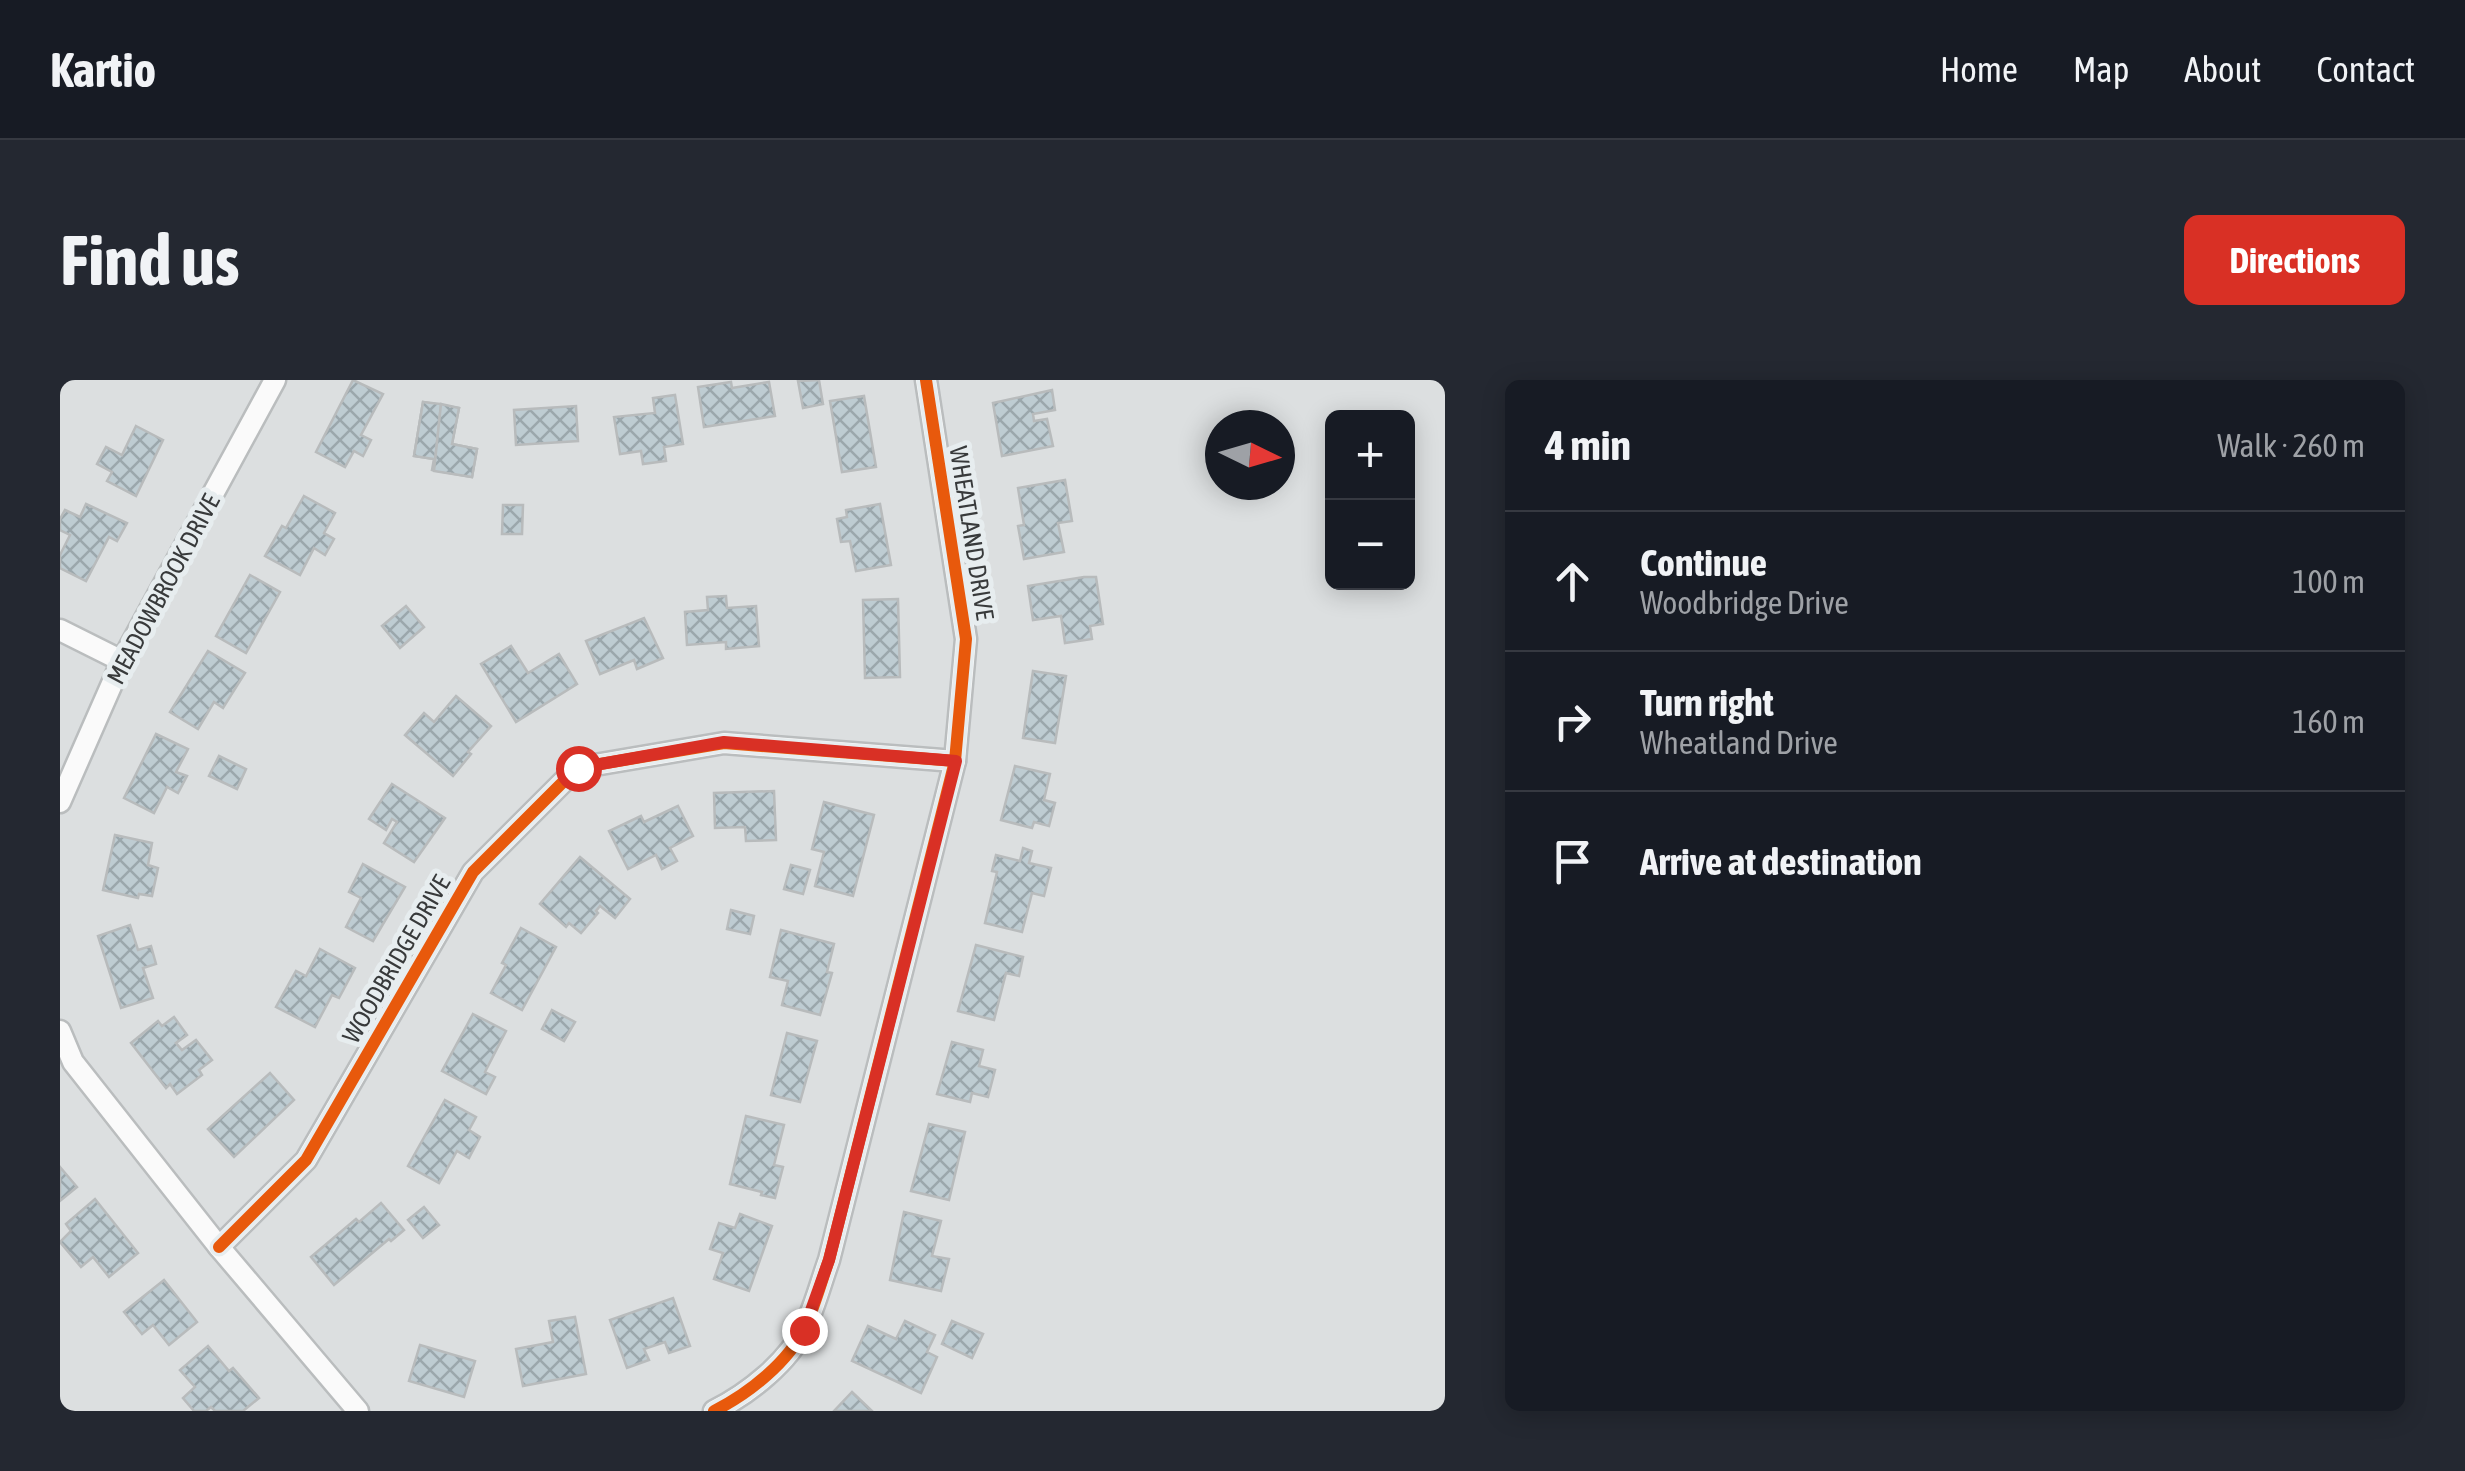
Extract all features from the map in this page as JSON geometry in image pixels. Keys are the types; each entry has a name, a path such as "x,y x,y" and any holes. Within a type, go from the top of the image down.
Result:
{"street":[{"name":"MEADOWBROOK DRIVE","path":"60,802 122,662 275,380"},
{"name":"WHEATLAND DRIVE","path":"714,1411 733,1402 771,1372 804,1330 829,1260 956,761 966,640 926,380"},
{"path":"60,630 122,662"},
{"name":"WOODBRIDGE DRIVE","path":"219,1247 306,1160 473,872 578,768 724,742 956,761"},
{"path":"60,1031 73,1062 219,1247 358,1411"}],"building":[{"path":"353,380 383,394 361,435 371,440 363,456 354,451 345,467 316,452"},
{"path":"819,380 823,404 803,408 798,381"},
{"path":"731,382 732,388 769,382 775,416 704,427 698,387"},
{"path":"1052,390 1055,410 1033,414 1034,421 1047,419 1053,446 1002,456 993,403"},
{"path":"675,395 683,444 664,447 666,461 643,464 641,451 620,454 614,417 655,413 653,398"},
{"path":"864,396 876,467 842,472 830,401"},
{"path":"423,402 459,408 452,444 477,449 472,477 432,470 434,459 414,456"},
{"path":"423,402 441,404 434,471 434,459 414,456"},
{"path":"441,404 459,408 452,444 477,449 472,477 434,471"},
{"path":"576,406 578,441 516,445 514,410"},
{"path":"136,426 163,440 136,496 107,481 112,472 97,464 106,447 122,455"},
{"path":"1065,480 1072,521 1058,523 1064,552 1024,559 1018,526 1024,525 1018,488"},
{"path":"304,496 335,513 324,533 334,539 325,555 314,548 300,575 265,556"},
{"path":"86,504 127,523 117,541 109,537 86,581 60,568 60,555 70,535 60,530 60,519 65,510 80,517"},
{"path":"880,504 891,565 856,571 850,541 841,542 837,519 847,517 846,510"},
{"path":"503,505 523,505 522,534 502,534"},
{"path":"250,575 280,592 246,653 216,636"},
{"path":"1096,577 1103,624 1090,626 1092,639 1065,643 1061,616 1033,620 1028,586"},
{"path":"726,596 727,608 756,606 759,646 726,649 726,642 687,645 685,612 708,610 707,597"},
{"path":"898,599 900,677 865,678 863,600"},
{"path":"406,606 424,627 400,648 382,626"},
{"path":"644,618 663,658 637,669 634,660 600,674 586,641"},
{"path":"511,646 528,673 559,654 577,684 516,722 481,664"},
{"path":"208,651 245,673 223,708 214,702 198,729 170,712"},
{"path":"1033,671 1066,676 1055,743 1023,738"},
{"path":"456,696 491,726 453,776 405,735 424,713 434,722"},
{"path":"156,734 188,749 176,772 187,776 178,793 167,787 154,813 124,798"},
{"path":"219,756 246,769 237,789 209,776"},
{"path":"1015,766 1050,774 1044,800 1055,803 1049,826 1034,822 1032,828 1001,820"},
{"path":"392,784 445,818 414,862 384,843 397,822 392,819 386,830 369,819"},
{"path":"774,791 776,840 746,841 745,827 715,828 714,793"},
{"path":"824,802 874,815 853,896 815,886 824,852 812,849"},
{"path":"678,806 693,836 670,848 677,861 662,869 656,855 628,869 609,831 641,816 644,822"},
{"path":"115,835 152,843 148,865 158,868 152,896 139,894 138,898 103,890"},
{"path":"1023,848 1032,851 1029,863 1051,868 1044,896 1032,893 1022,932 985,923 997,872 992,871 996,855 1020,861"},
{"path":"580,857 630,899 615,918 600,906 581,933 569,923 566,927 540,904"},
{"path":"363,864 405,887 373,941 346,927 361,898 349,892"},
{"path":"791,865 810,870 803,894 784,889"},
{"path":"731,910 754,916 750,934 727,929"},
{"path":"130,925 138,950 151,946 156,964 143,968 153,998 121,1008 98,936"},
{"path":"521,928 556,947 522,1010 491,993"},
{"path":"781,930 834,944 827,972 832,973 820,1015 782,1005 788,981 770,977"},
{"path":"976,945 1023,957 1019,976 1006,973 994,1020 958,1011"},
{"path":"320,949 355,968 339,998 332,995 315,1027 276,1007 296,971 306,976"},
{"path":"552,1010 575,1022 564,1041 542,1029"},
{"path":"473,1014 506,1031 485,1072 495,1077 486,1094 442,1071"},
{"path":"174,1017 187,1035 176,1043 182,1050 196,1040 212,1060 199,1070 202,1075 177,1094 170,1084 166,1088 131,1043 158,1021 162,1026"},
{"path":"787,1033 817,1041 800,1102 771,1095"},
{"path":"952,1042 983,1050 979,1066 995,1070 988,1097 972,1093 970,1102 937,1094"},
{"path":"270,1073 294,1100 234,1157 208,1129"},
{"path":"445,1100 476,1117 469,1130 480,1137 469,1158 457,1151 439,1183 408,1166"},
{"path":"746,1116 784,1125 774,1165 783,1167 775,1198 730,1184"},
{"path":"929,1124 965,1132 949,1200 911,1191"},
{"path":"60,1167 77,1187 60,1201"},
{"path":"95,1199 138,1253 109,1277 93,1257 81,1267 60,1242 71,1231 66,1224"},
{"path":"381,1203 404,1230 334,1285 311,1257"},
{"path":"424,1207 439,1225 423,1238 408,1220"},
{"path":"904,1212 941,1221 932,1256 949,1259 941,1291 890,1280"},
{"path":"740,1214 772,1226 749,1291 714,1279 723,1253 710,1249 719,1223 735,1228"},
{"path":"164,1280 197,1322 169,1345 153,1325 142,1334 124,1312"},
{"path":"673,1298 690,1346 669,1353 665,1342 644,1349 649,1360 627,1368 610,1320"},
{"path":"575,1317 586,1374 523,1386 516,1349 553,1342 549,1321"},
{"path":"905,1321 935,1335 927,1352 937,1357 921,1393 852,1361 868,1326 896,1339"},
{"path":"952,1321 983,1334 972,1358 942,1344"},
{"path":"420,1345 475,1361 464,1397 409,1381"},
{"path":"208,1346 259,1398 243,1411 215,1411 211,1407 194,1411 183,1398 195,1387 180,1370"},
{"path":"852,1392 872,1411 834,1411"}],"cycle path":[{"path":"714,1411 754,1386 778,1364 798,1340 812,1311 829,1260 955,761 966,639 926,380"},
{"path":"219,1247 306,1160 473,872 577,768 724,743 955,761"}],"route":[{"path":"578,768 724,742 956,761 829,1260 804,1330"}]}
